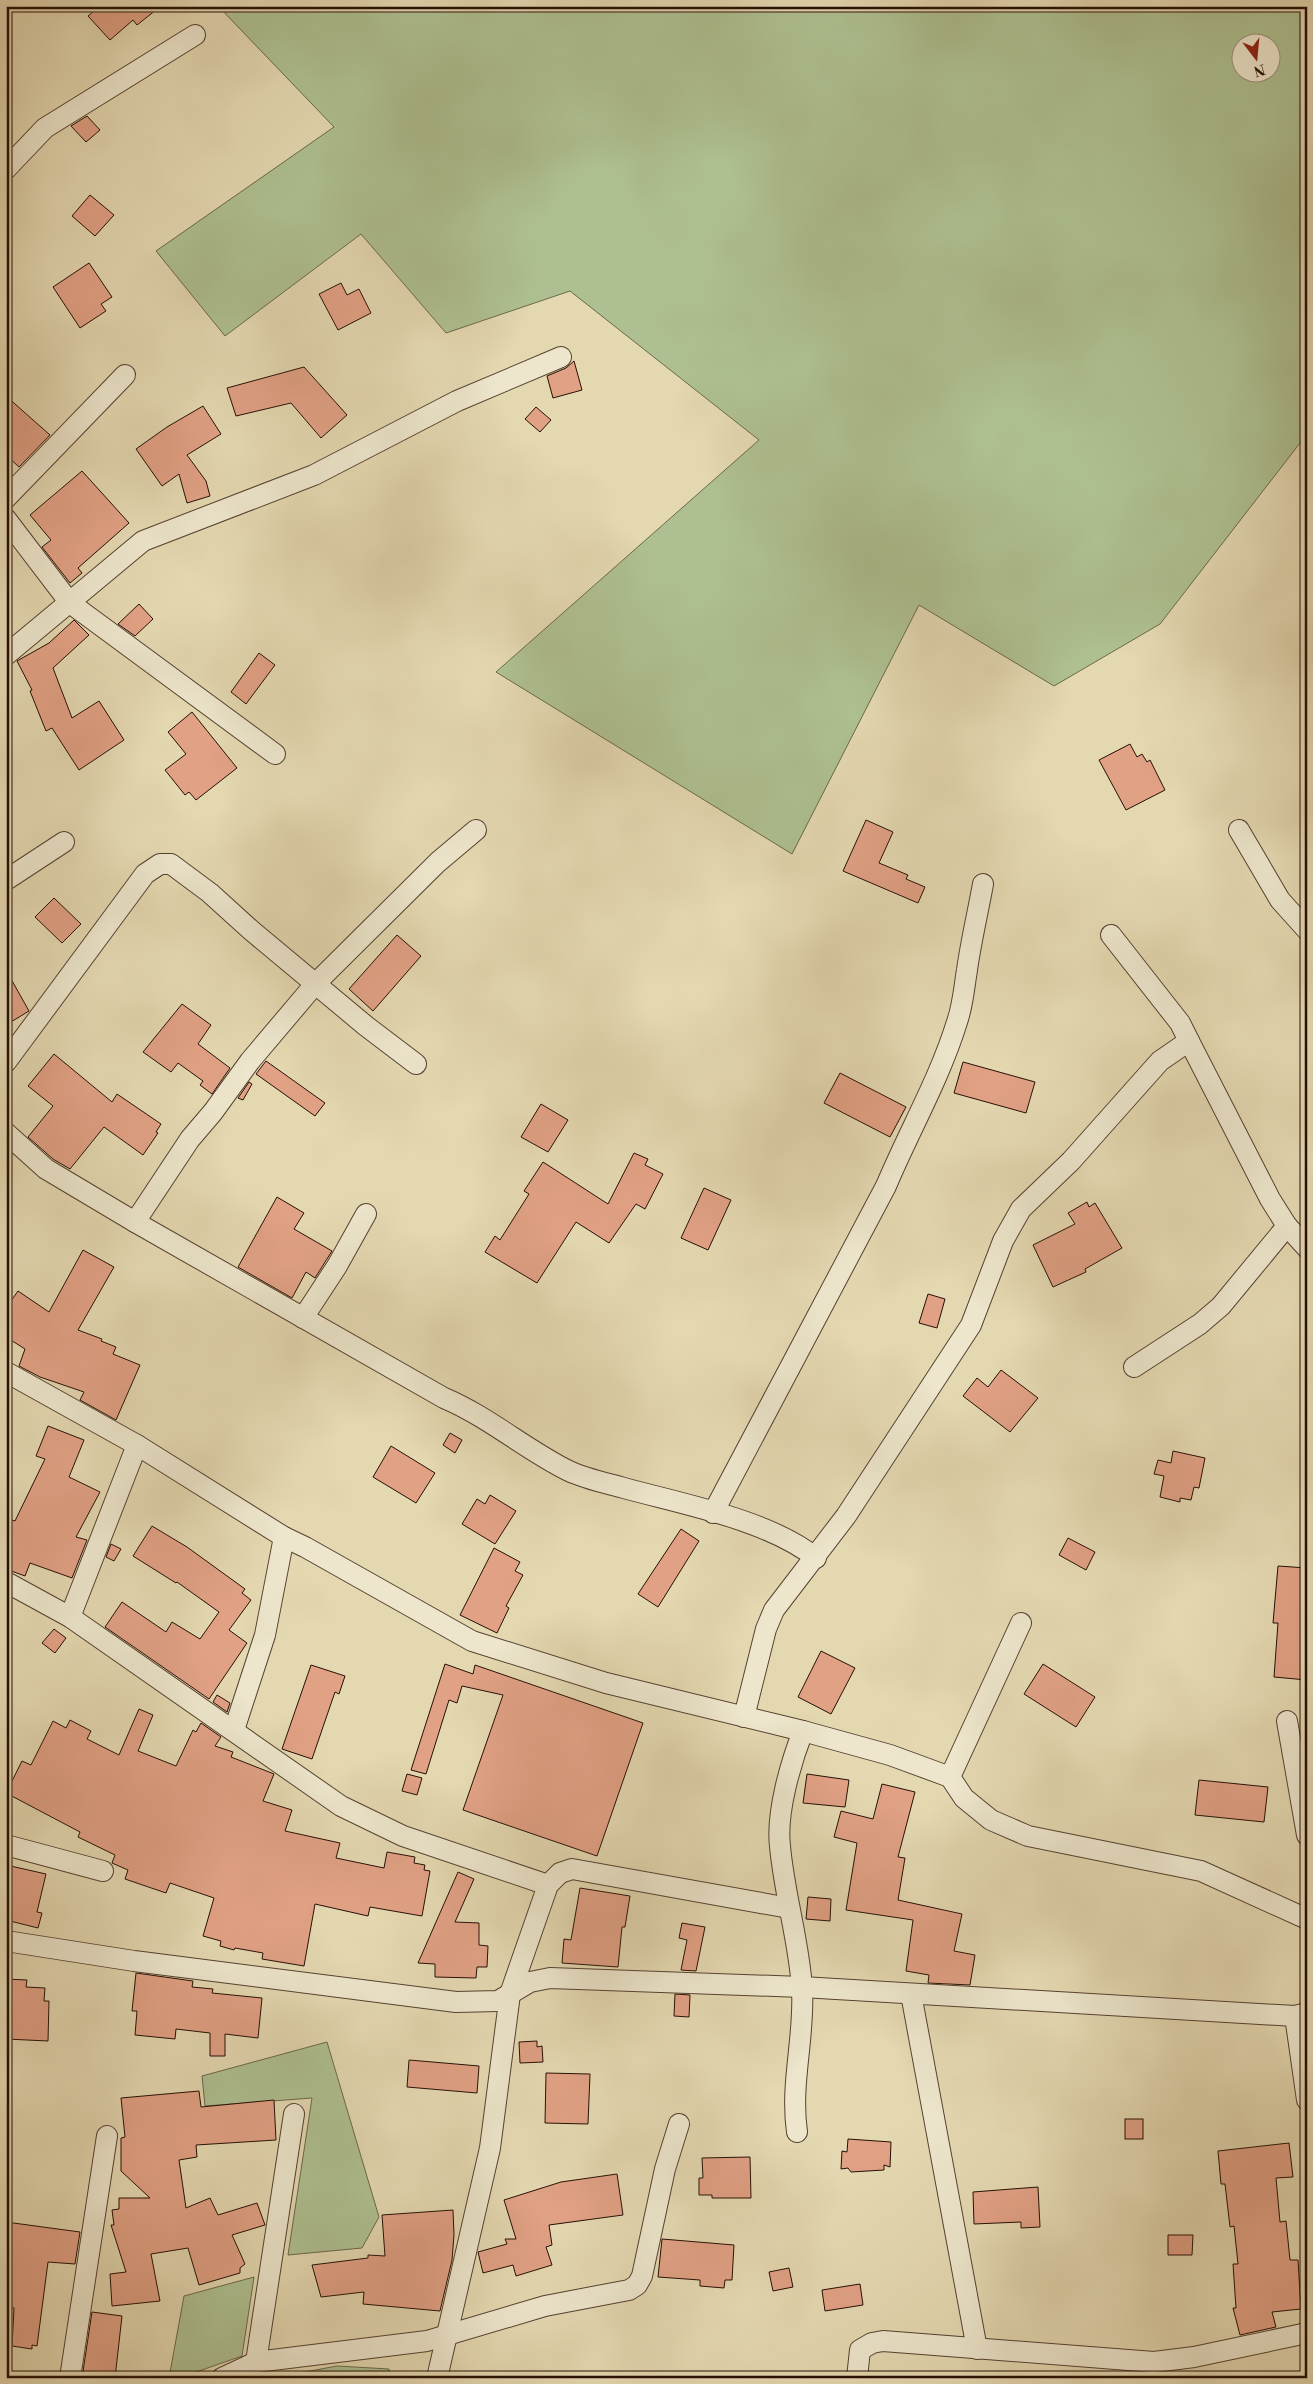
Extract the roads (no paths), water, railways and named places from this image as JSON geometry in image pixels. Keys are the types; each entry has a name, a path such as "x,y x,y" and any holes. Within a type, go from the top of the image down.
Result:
{"street":[{"path":"6,169 45,128 195,35"},
{"path":"6,655 143,541 314,474 457,401 561,357"},
{"path":"6,498 125,375"},
{"path":"6,519 70,603 275,754"},
{"path":"135,1222 190,1140 250,1061 316,983 438,862 476,830"},
{"path":"1239,830 1280,900 1307,930"},
{"path":"6,880 64,842"},
{"path":"6,1062 145,874 160,864 171,864 210,893 252,931 366,1026 416,1064"},
{"path":"713,1513 886,1186 931,1092 957,1023 964,996 967,969 983,884"},
{"path":"1111,935 1180,1023 1270,1199 1287,1226 1307,1248"},
{"path":"744,1717 766,1629 774,1610 816,1558 852,1508 971,1325 1002,1241 1021,1209 1071,1161 1160,1062 1189,1041"},
{"path":"6,1133 46,1169 303,1318 444,1398 465,1407 570,1472 740,1520 802,1547 816,1558"},
{"path":"303,1318 337,1266 366,1214"},
{"path":"1134,1367 1200,1324 1221,1306 1287,1226"},
{"path":"6,1372 137,1445 284,1537 472,1641 606,1683 802,1731 890,1755 950,1777 964,1798 991,1820 1008,1829 1028,1836 1201,1871 1307,1919"},
{"path":"70,1617 137,1445"},
{"path":"234,1730 265,1635 284,1537"},
{"path":"6,1582 70,1617 350,1810 403,1836 548,1885"},
{"path":"950,1777 1021,1623"},
{"path":"1287,1721 1307,1835"},
{"path":"797,2132 794,2099 801,2031 802,1988 779,1844 784,1796 802,1731"},
{"path":"6,1846 103,1871"},
{"path":"437,2378 490,2148 510,1994 548,1885 560,1873 572,1869 790,1908"},
{"path":"6,1942 134,1961 456,2002 498,2001 530,1982 550,1978 802,1988 1301,2014 1307,2100"},
{"path":"911,1994 977,2349"},
{"path":"256,2362 294,2114"},
{"path":"222,2378 256,2362 445,2337 545,2306 629,2290 637,2284 642,2276 665,2169 679,2124"},
{"path":"70,2378 107,2136"},
{"path":"857,2378 860,2350 872,2343 883,2341 1154,2362 1194,2357 1307,2333"}]}
